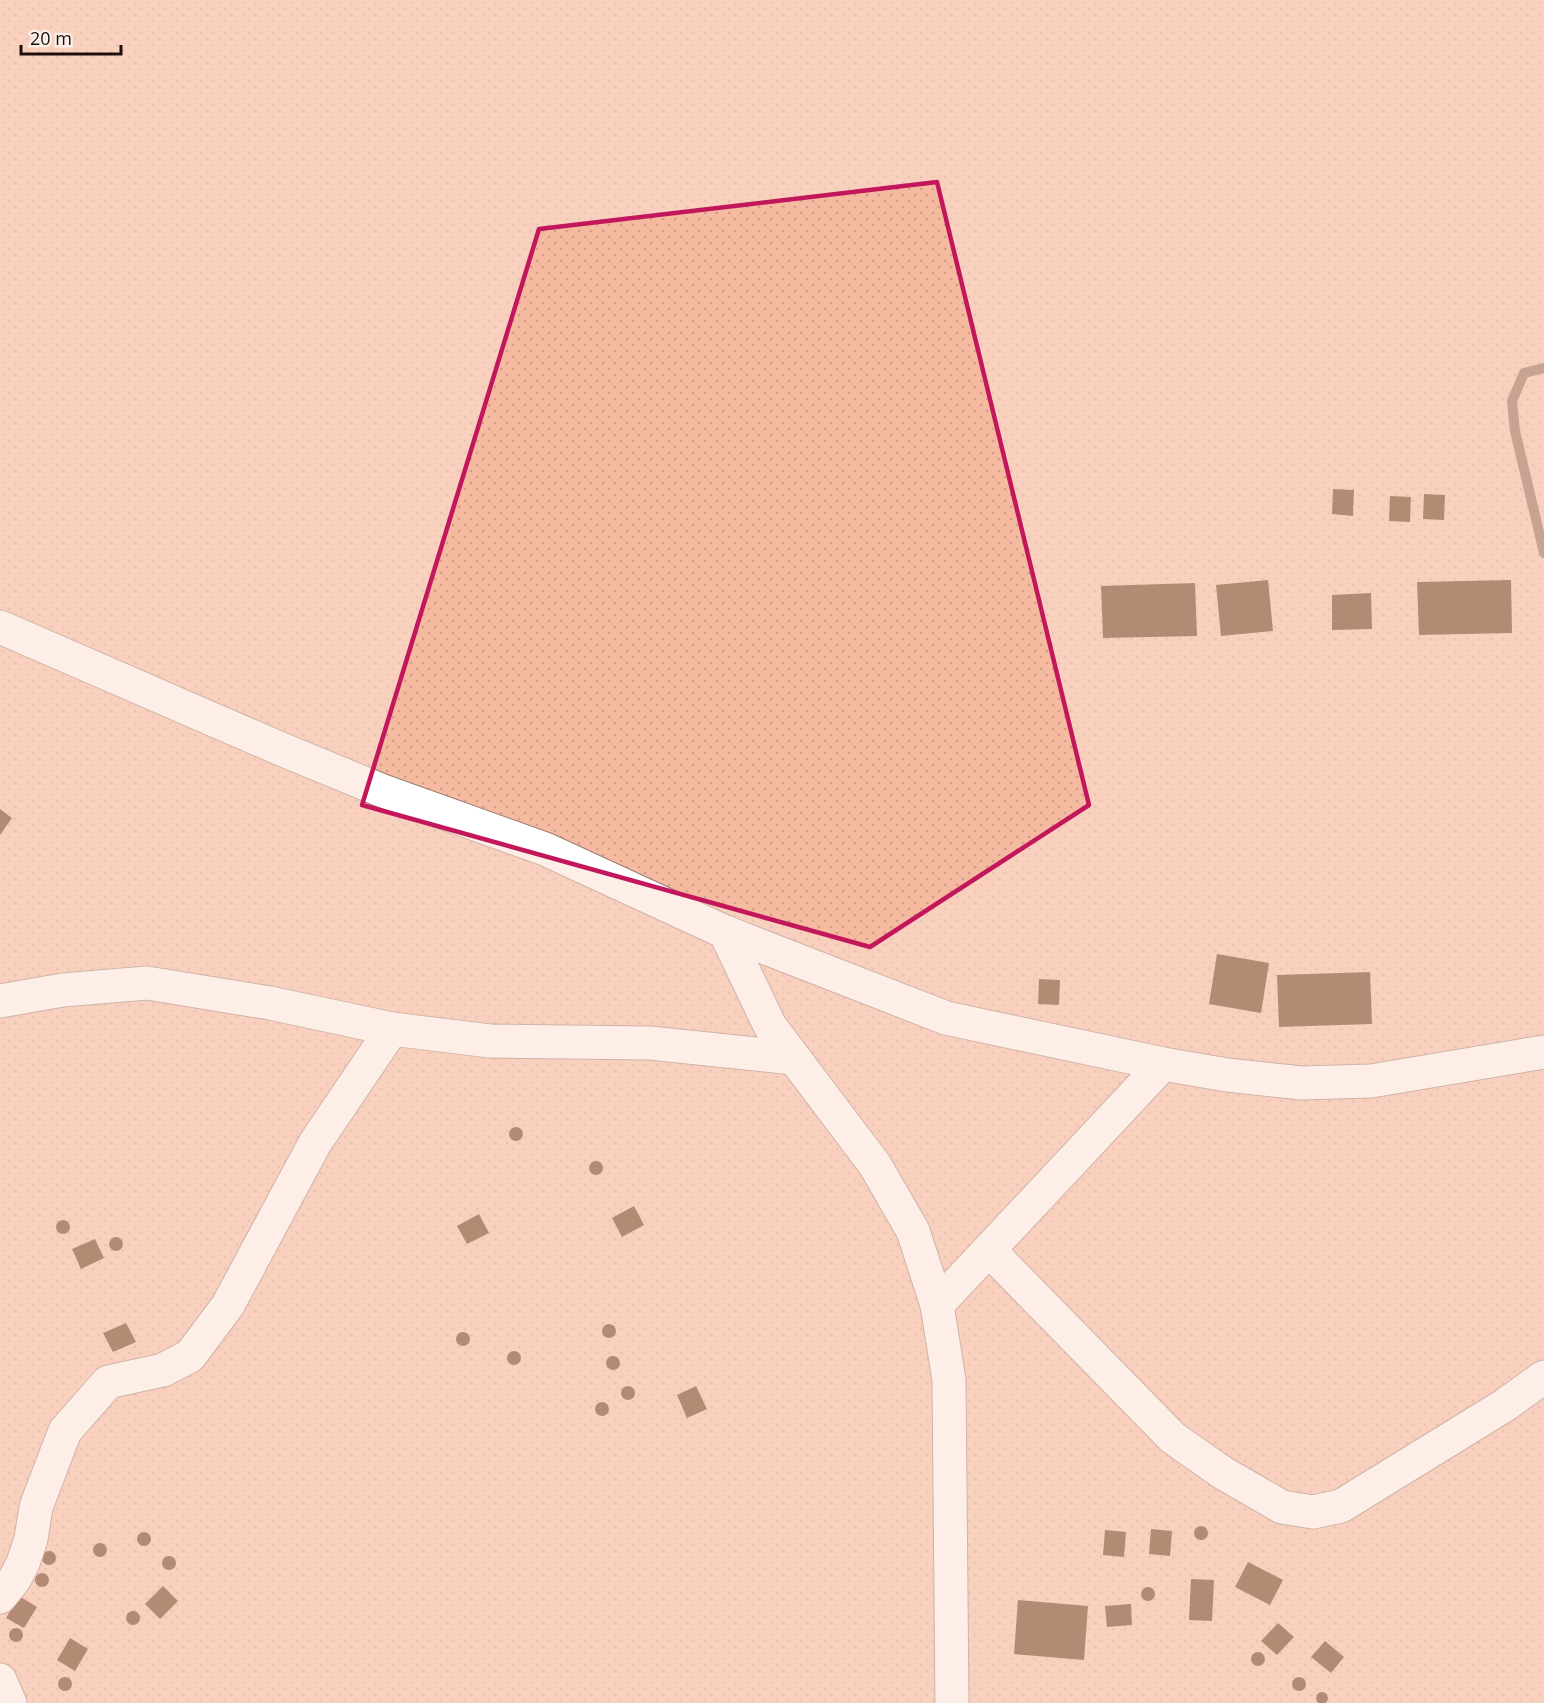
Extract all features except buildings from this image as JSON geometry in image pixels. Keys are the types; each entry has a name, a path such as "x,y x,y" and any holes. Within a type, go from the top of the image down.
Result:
{"street":[{"path":"0,627 292,754 384,791 546,849 725,932 946,1018 1163,1064 1227,1075 1302,1083 1371,1082 1544,1052"},
{"path":"725,932 770,1026 875,1165 913,1231 937,1305 949,1380 952,1703"},
{"path":"0,1001 63,990 147,983 270,1003 392,1029 490,1041 650,1043 793,1058"},
{"path":"0,1597 14,1580 23,1563 31,1539 36,1508 65,1431 108,1382 163,1370 190,1356 228,1305 315,1143 392,1029"},
{"path":"937,1305 1163,1064"},
{"path":"989,1250 1173,1438 1223,1473 1282,1507 1313,1512 1341,1506 1505,1405 1544,1377"},
{"path":"0,1680 10,1703"}],"highlighted area":[{"path":"937,182 1089,805 870,947 362,805 539,229"}],"shaded area":[{"path":"0,0 1544,0 1544,1703 0,1703"}],"waterway":[{"path":"1544,368 1524,373 1512,401 1515,431 1544,553"}]}
